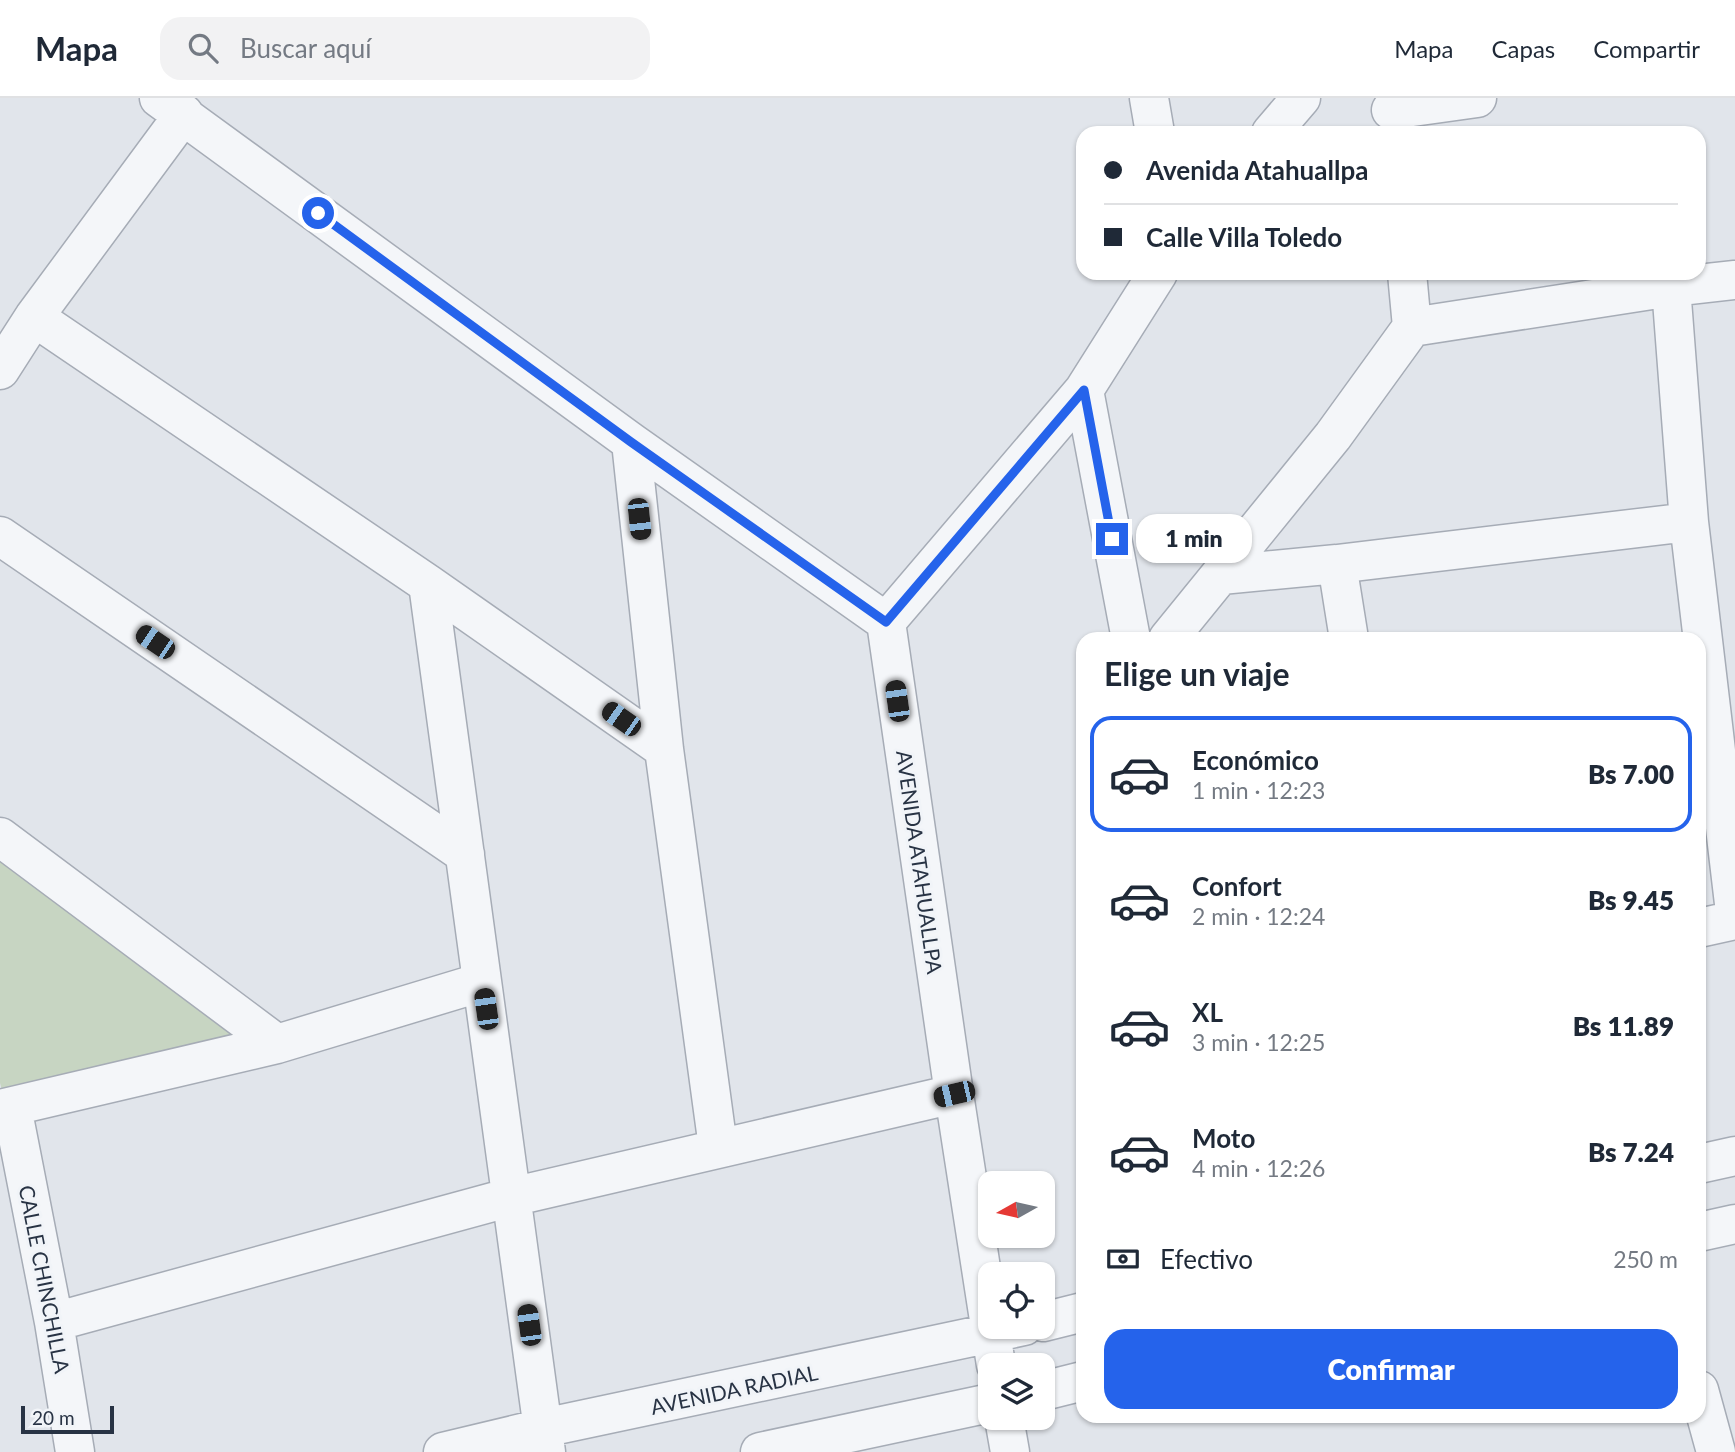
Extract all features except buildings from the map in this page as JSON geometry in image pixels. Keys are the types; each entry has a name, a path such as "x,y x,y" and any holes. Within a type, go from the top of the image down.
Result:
{"street":[{"path":"1149,98 1155,126"},
{"path":"1277,126 1301,98"},
{"path":"1391,114 1477,98"},
{"path":"2,366 171,106 631,442 886,622 1084,390 1154,280"},
{"path":"1174,632 1333,436 1412,327 1408,280"},
{"path":"1412,327 1671,287 1735,280"},
{"path":"1671,287 1689,522 1702,632"},
{"path":"34,317 428,584 664,749"},
{"path":"1084,390 1130,632"},
{"path":"631,442 664,749 718,1147"},
{"path":"1221,575 1337,564 1689,522"},
{"path":"0,536 465,854"},
{"path":"1337,564 1348,632"},
{"path":"428,584 544,1440"},
{"name":"AVENIDA ATAHUALLPA","path":"886,622 954,1094 1003,1342"},
{"path":"1706,666 1735,912"},
{"path":"0,837 277,1044"},
{"path":"1706,926 1735,920"},
{"path":"6,1108 277,1044 482,982"},
{"path":"54,1322 511,1197 954,1094"},
{"name":"CALLE CHINCHILLA","path":"6,1108 54,1322 75,1452"},
{"path":"1706,1162 1735,1156"},
{"path":"1706,1230 1735,1224"},
{"path":"1055,1319 1076,1314"},
{"name":"AVENIDA RADIAL","path":"443,1452 544,1440 1003,1342"},
{"path":"1055,1388 1076,1383"},
{"path":"764,1452 978,1406"},
{"path":"1706,1416 1716,1452"},
{"path":"1006,1430 1010,1452"}],"green space":[{"path":"0,857 234,1029 232,1041 2,1091"}],"route":[{"path":"318,213 631,442 886,622 1084,390 1112,539"}]}
